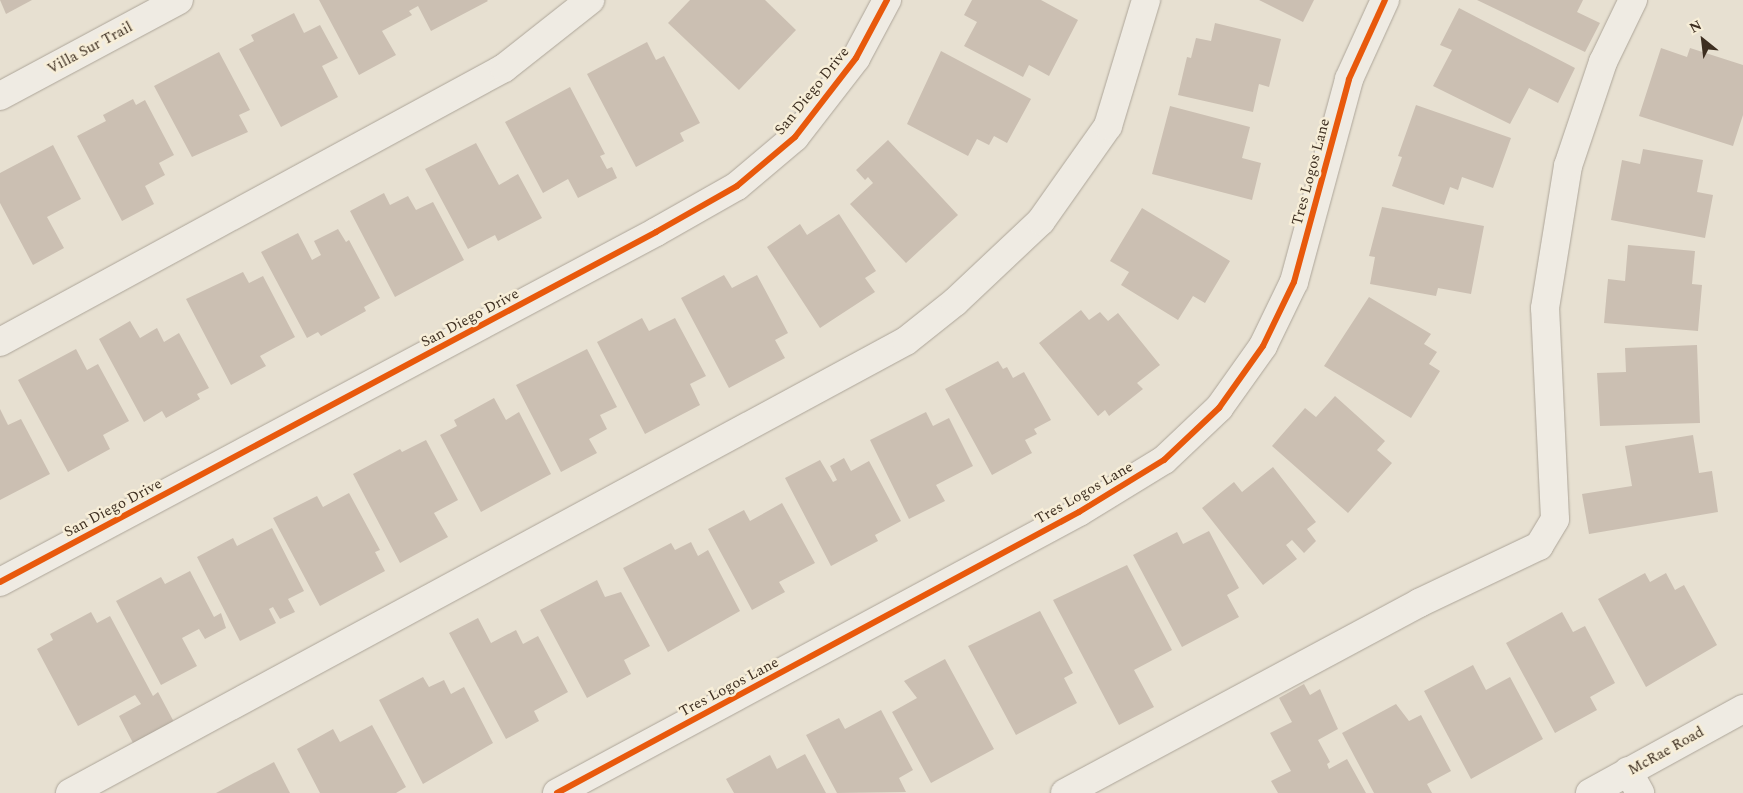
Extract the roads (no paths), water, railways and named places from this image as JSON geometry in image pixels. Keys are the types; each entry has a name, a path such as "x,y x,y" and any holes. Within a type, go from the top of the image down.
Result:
{"street":[{"name":"Villa Sur Trail","path":"0,96 180,0"},
{"path":"0,342 488,78 568,20 590,0"},
{"name":"San Diego Drive","path":"0,582 648,237 738,186 795,137 856,58 887,0"},
{"path":"70,793 906,341 955,302 1041,220 1108,126 1146,0"},
{"name":"Tres Logos Lane","path":"557,793 1079,512 1164,460 1219,408 1263,346 1294,282 1349,78 1385,0"},
{"path":"1065,793 1419,603 1539,546 1556,519 1545,308 1568,166 1603,62 1633,0"},
{"name":"McRae Road","path":"1590,793 1634,782 1743,709"}]}
